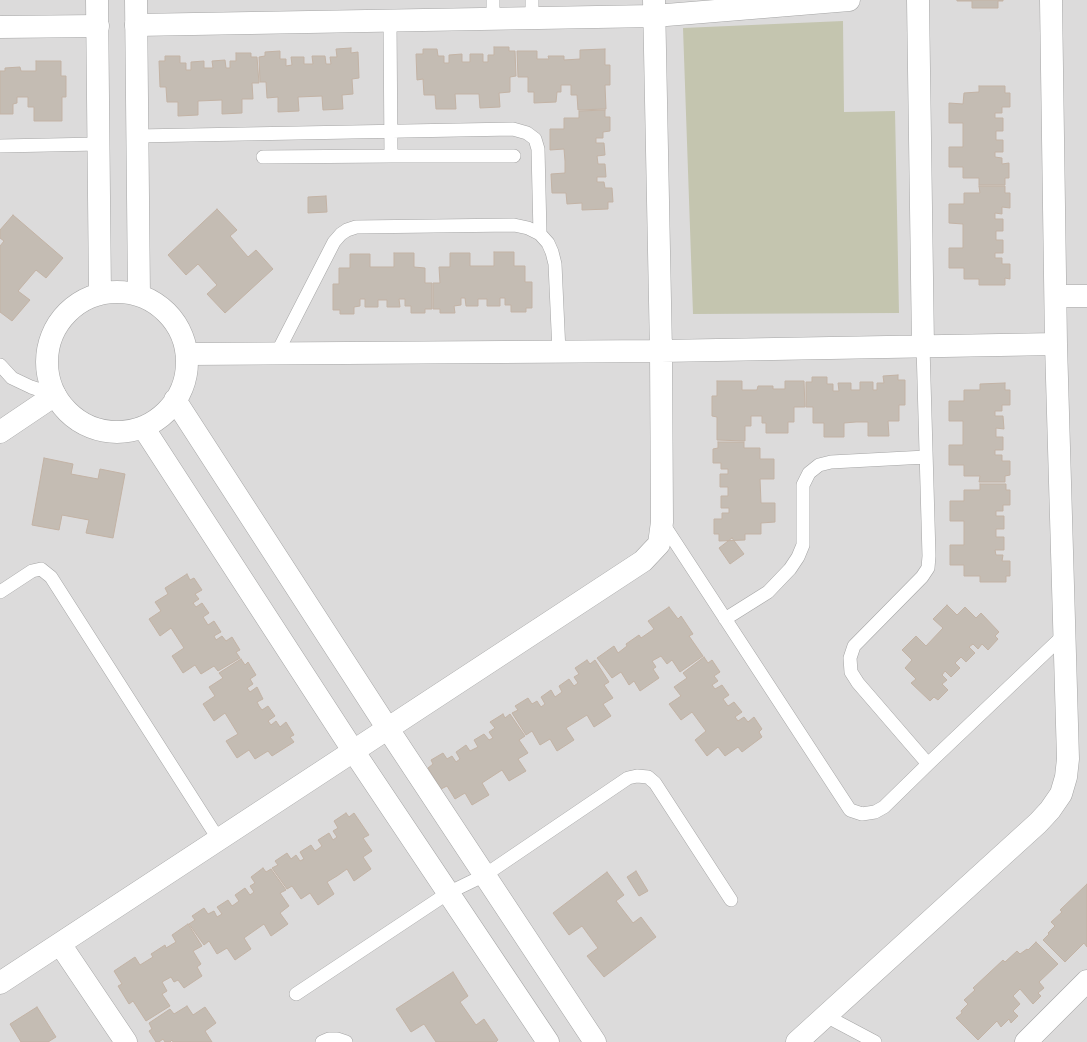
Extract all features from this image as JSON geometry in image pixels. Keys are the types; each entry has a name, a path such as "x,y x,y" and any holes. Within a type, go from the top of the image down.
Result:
{"street":[{"path":"97,0 100,294"},
{"path":"136,0 139,296"},
{"path":"136,26 390,22 493,10 654,8 849,0"},
{"path":"918,0 923,346"},
{"path":"797,1042 1038,823 1050,810 1061,794 1066,777 1068,759 1056,344 1051,0"},
{"path":"0,983 644,561 659,544 662,522 661,351 654,8"},
{"path":"0,27 98,26"},
{"path":"120,292 139,296 157,304 172,318 182,335 187,354 186,372 181,389 175,400 159,418 143,427 123,432 102,431 83,424 67,412 55,395 47,375 47,353 53,332 65,314 82,301 100,294 120,292"},
{"path":"1056,296 1087,296"},
{"path":"187,354 661,351 1056,344"},
{"path":"0,432 55,395"},
{"path":"175,400 388,729 595,1042"},
{"path":"143,427 354,752 548,1042"},
{"path":"60,944 126,1042"},
{"path":"1026,1042 1087,981"}],"lane":[{"path":"390,22 391,156"},
{"path":"137,136 512,129 527,133 535,139 538,149 540,234"},
{"path":"0,146 98,144"},
{"path":"263,157 514,156"},
{"path":"277,353 334,242 340,234 347,230 356,227 514,225 528,228 540,234 548,243 552,252 555,264 559,352"},
{"path":"923,346 929,556 928,568 922,577 854,646 850,658 850,672 928,764"},
{"path":"0,365 12,378 31,387 55,395"},
{"path":"725,619 768,592 790,569 798,557 803,546 803,485 809,473 819,465 831,462 926,457"},
{"path":"662,522 850,810 862,814 876,812 884,807 1065,634"},
{"path":"0,592 32,571 41,569 51,577 219,840"},
{"path":"296,994 448,893 485,875 628,778 637,776 648,777 655,783 731,900"},
{"path":"826,1016 875,1042"},
{"path":"322,1042 329,1039 337,1039 346,1042"}],"shaded area":[{"path":"0,0 1087,0 1087,1042 0,1042"},
{"path":"843,21 844,112 895,111 899,313 693,314 683,28"}],"building":[{"path":"957,0 1003,1 998,1 998,8 972,8 972,1"},
{"path":"494,47 509,47 509,51 515,51 516,76 510,77 510,92 499,93 500,107 480,108 479,94 455,94 456,109 436,109 435,95 424,95 423,79 417,80 416,54 423,54 423,49 437,49 438,56 444,56 444,63 449,63 449,55 462,54 462,62 470,62 470,54 483,54 483,62 488,62 488,55 494,55"},
{"path":"351,48 351,53 358,52 359,78 352,79 353,94 342,95 343,109 323,110 322,96 298,97 299,111 278,112 278,97 267,98 266,82 260,82 259,57 265,56 265,52 280,51 280,59 286,59 286,66 292,65 291,57 304,57 304,64 313,64 312,56 325,56 326,64 331,64 330,57 337,57 336,49"},
{"path":"605,49 605,65 610,65 610,85 605,85 606,109 578,110 577,95 571,95 571,85 561,85 561,92 557,92 556,102 534,103 534,92 528,92 528,77 518,77 517,51 537,51 537,59 549,59 548,56 564,56 564,60 580,59 580,50"},
{"path":"236,53 251,53 251,57 257,57 259,83 252,83 253,99 242,99 242,113 222,114 222,100 198,101 198,115 178,116 178,102 167,102 166,87 160,87 159,61 165,61 165,56 180,56 180,63 186,63 186,70 191,70 191,62 204,61 204,68 213,68 212,61 225,60 226,68 230,68 230,61 236,61"},
{"path":"36,61 61,61 61,76 66,76 66,97 62,97 62,121 34,121 34,107 28,107 28,97 17,97 17,103 13,104 13,114 0,114 0,71 5,71 5,68 20,67 21,71 36,71"},
{"path":"979,86 1005,86 1005,93 1010,93 1010,107 1002,107 1002,113 995,113 995,118 1003,118 1003,131 996,131 996,140 1003,140 1003,152 995,152 995,157 1002,158 1002,164 1009,163 1009,178 1005,178 1005,185 979,185 979,178 963,178 963,167 949,167 949,147 963,147 963,123 949,123 949,103 963,104 964,93 979,92"},
{"path":"605,110 605,117 610,117 610,131 603,132 603,138 596,138 596,143 604,143 605,155 597,156 598,164 605,164 606,177 597,177 597,182 604,182 605,188 612,188 613,202 608,202 608,209 582,210 582,203 567,204 566,193 552,193 551,174 565,173 565,161 564,149 550,150 550,129 564,129 564,118 579,118 579,111"},
{"path":"979,186 1005,186 1005,193 1010,193 1010,208 1002,207 1002,214 995,213 995,219 1003,219 1003,231 996,231 996,240 1003,240 1003,253 995,253 995,258 1002,258 1002,264 1010,264 1010,279 1005,278 1005,285 979,285 979,279 964,279 964,268 949,268 949,248 963,248 963,224 949,223 949,204 964,204 964,193 980,193"},
{"path":"326,196 327,212 308,213 308,197"},
{"path":"217,209 237,230 230,236 248,257 256,250 273,269 225,313 207,294 217,285 198,264 186,275 168,255"},
{"path":"13,215 63,258 46,278 36,270 18,291 30,300 12,321 0,312 0,246 4,241 0,238 0,230"},
{"path":"494,252 514,252 514,266 525,266 525,282 532,282 532,308 526,308 526,312 511,312 511,305 505,305 505,298 500,298 500,306 487,306 487,299 478,299 478,306 466,306 465,298 461,298 461,305 454,306 455,313 440,313 440,309 433,309 433,283 440,283 439,267 450,267 450,253 470,253 470,266 494,266"},
{"path":"394,253 414,253 414,267 425,268 425,283 432,283 432,309 425,309 425,313 411,313 411,306 405,306 405,299 399,299 400,307 387,307 387,300 378,300 378,307 365,307 365,299 360,299 360,306 354,307 354,314 340,314 340,310 333,310 333,284 339,284 339,268 350,268 350,254 370,254 370,267 394,267"},
{"path":"898,375 898,380 905,380 905,405 899,405 899,421 888,421 889,436 868,436 868,422 856,422 844,423 844,437 824,437 824,423 813,423 813,407 806,407 806,382 812,382 812,377 827,377 827,384 833,384 833,391 839,391 838,383 851,383 851,390 860,390 860,382 873,382 873,390 877,390 877,383 884,383 883,376"},
{"path":"717,381 742,381 742,390 757,390 758,386 773,386 773,389 785,389 785,381 804,381 805,407 794,407 794,422 788,422 788,433 766,433 766,423 762,423 762,416 751,416 751,426 745,426 745,441 717,440 717,417 712,416 712,396 717,396"},
{"path":"1005,383 1005,390 1010,390 1010,405 1002,405 1002,411 995,411 995,416 1003,416 1004,429 996,428 996,437 1003,437 1003,450 995,450 995,455 1002,455 1002,461 1010,461 1010,475 1005,476 1005,482 979,482 980,476 964,476 964,465 949,465 949,445 963,445 963,421 949,421 949,401 964,401 964,390 980,390 980,384"},
{"path":"718,442 744,442 744,448 760,448 760,459 774,459 774,479 760,479 761,503 775,503 775,522 761,523 761,534 745,534 745,540 719,541 719,534 714,534 714,519 722,519 722,513 729,513 729,508 721,508 721,496 728,496 728,487 720,487 720,474 728,474 728,469 721,469 721,463 713,463 713,449 718,448"},
{"path":"44,458 73,464 71,474 98,479 100,469 125,474 113,538 86,533 89,520 62,515 59,530 32,525"},
{"path":"980,484 1006,484 1006,490 1010,490 1010,505 1003,505 1003,511 996,511 996,516 1004,516 1004,529 996,529 996,537 1004,537 1004,550 995,550 996,555 1003,555 1002,561 1010,561 1010,576 1006,576 1006,582 980,582 980,576 964,576 964,565 950,565 950,545 964,545 964,521 950,521 950,501 964,501 964,490 980,490"},
{"path":"732,538 744,554 730,564 719,548"},
{"path":"187,574 190,580 194,578 202,590 195,594 199,599 193,603 196,607 202,603 209,613 203,617 208,625 214,621 221,632 214,636 216,640 222,636 226,641 232,637 240,650 236,652 240,658 218,671 214,666 201,674 195,665 183,673 172,656 184,648 171,628 160,636 149,619 161,611 155,602 168,594 165,588"},
{"path":"947,605 957,615 965,607 976,618 981,613 999,632 995,636 998,639 988,650 982,644 978,649 973,644 969,647 975,653 966,662 961,657 955,663 960,668 951,677 945,671 942,675 947,680 942,684 948,690 938,700 934,697 930,701 911,683 916,679 905,668 912,660 902,650 916,636 926,646 943,628 933,619"},
{"path":"669,607 678,619 681,616 693,634 689,636 703,656 680,672 672,660 667,664 661,656 652,661 656,667 653,669 659,678 640,691 634,681 629,685 621,672 612,678 597,658 614,646 618,653 627,646 626,644 639,635 641,638 654,629 648,621"},
{"path":"704,657 708,663 712,660 720,672 714,676 718,681 712,685 715,689 722,685 729,695 723,699 728,706 734,702 742,712 735,717 738,721 744,717 748,722 754,717 762,729 759,732 762,737 742,752 738,747 725,756 718,747 707,756 695,740 706,731 692,712 681,720 669,704 681,696 674,687 687,678 683,673"},
{"path":"241,659 245,665 248,662 256,675 250,679 253,684 247,688 250,692 257,687 263,699 257,702 259,706 262,710 268,706 275,716 268,721 271,725 276,721 280,727 286,722 294,735 290,737 294,742 272,756 268,751 255,759 249,750 237,758 226,741 238,734 225,713 214,721 203,704 215,696 209,687 223,678 219,673"},
{"path":"587,660 590,664 595,660 609,682 604,685 613,698 603,704 611,716 594,727 587,715 566,728 574,740 557,751 550,739 540,745 532,731 526,735 512,713 518,710 515,706 528,698 532,704 537,701 541,707 545,704 541,697 551,690 555,697 562,692 559,686 569,679 574,686 578,683 574,677 579,674 575,668"},
{"path":"503,714 505,718 510,714 525,736 519,740 528,753 518,759 526,771 509,781 502,770 482,783 489,795 472,805 465,793 455,799 447,786 441,789 428,768 433,764 431,760 443,753 447,759 452,756 456,762 460,759 456,752 466,745 470,751 478,747 474,740 484,734 489,740 493,738 489,732 495,728 490,722"},
{"path":"346,813 349,817 354,813 369,835 363,838 372,851 363,857 371,869 354,881 347,869 327,882 334,894 318,905 310,893 301,899 292,886 287,889 272,868 278,865 275,861 287,853 291,859 296,855 300,861 304,859 300,852 311,845 315,851 322,846 318,840 329,833 333,840 337,837 333,831 338,828 334,821"},
{"path":"263,868 266,872 271,869 286,890 280,893 289,906 280,913 288,924 271,936 264,924 244,938 251,949 235,960 227,948 217,954 209,941 204,945 189,924 195,920 192,916 204,908 208,914 214,911 217,917 222,914 217,907 228,900 232,906 235,904 239,901 235,895 245,888 250,895 254,892 250,886 255,883 251,877"},
{"path":"636,871 648,891 639,896 627,877"},
{"path":"607,872 624,895 616,901 633,923 641,917 656,937 604,977 587,956 598,948 582,926 569,935 553,913"},
{"path":"1087,884 1087,947 1084,943 1065,962 1043,940 1055,926 1051,922 1062,912 1060,910"},
{"path":"188,924 202,946 193,951 201,964 197,967 202,976 184,988 178,980 174,982 171,977 162,982 167,991 162,994 170,1006 146,1021 133,1001 129,1004 118,986 122,984 114,971 135,957 140,965 153,957 151,954 165,945 166,948 176,942 172,935"},
{"path":"1036,942 1058,964 1039,982 1044,988 1038,993 1041,996 1033,1004 1020,989 1013,996 1020,1004 1013,1011 1018,1016 1011,1023 1009,1019 1001,1027 997,1021 978,1040 956,1018 962,1013 961,1011 968,1004 964,1000 975,990 973,988 1003,960 1005,962 1017,951 1020,954 1027,949 1028,950"},
{"path":"453,972 468,996 460,1002 476,1025 484,1019 498,1040 496,1042 436,1042 424,1024 411,1032 396,1009"},
{"path":"187,1006 193,1015 205,1007 216,1023 205,1031 212,1042 173,1042 172,1040 170,1042 165,1042 163,1039 156,1042 149,1031 152,1029 149,1023 170,1009 174,1014"},
{"path":"37,1007 56,1037 48,1042 21,1042 10,1024"}]}
